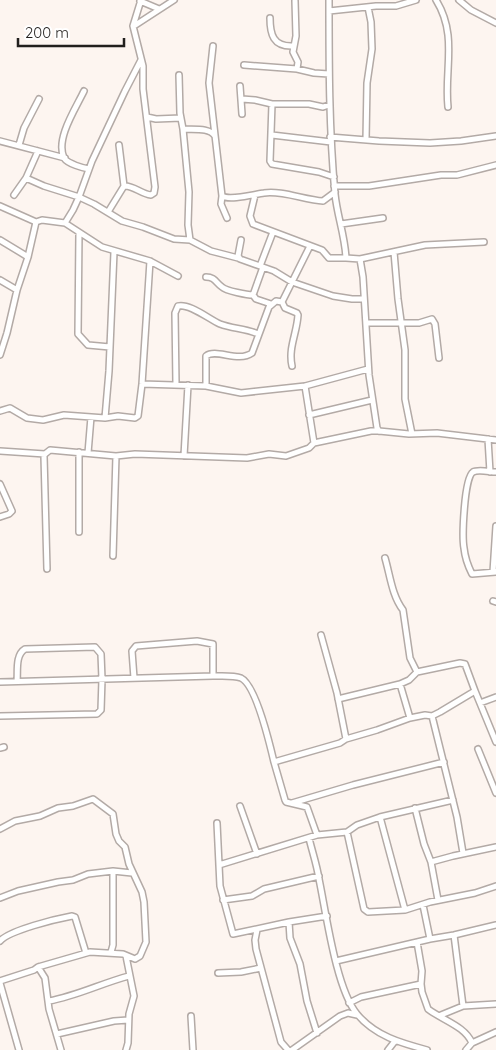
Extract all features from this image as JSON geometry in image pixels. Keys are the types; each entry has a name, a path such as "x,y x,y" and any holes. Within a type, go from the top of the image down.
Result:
{"street":[{"path":"134,26 174,0"},
{"path":"329,0 331,139 336,208 341,224 346,258"},
{"path":"436,0 446,20 450,38 446,92 448,108"},
{"path":"459,0 465,2 471,10 496,23"},
{"path":"124,186 128,185 145,195 154,193 155,177 142,60 134,26 141,1 159,9"},
{"path":"295,1 296,36 293,52 298,62 297,69"},
{"path":"329,11 396,6 412,1"},
{"path":"366,140 366,83 372,48 368,7"},
{"path":"270,18 270,33 276,41 282,45 293,46"},
{"path":"213,46 209,83 222,196 221,204 227,218"},
{"path":"64,223 73,210 89,169 124,92 142,60"},
{"path":"244,65 297,69 329,74"},
{"path":"179,75 181,118 189,192 188,225 190,240"},
{"path":"240,86 242,114"},
{"path":"64,158 63,139 68,123 84,91"},
{"path":"19,145 24,128 38,99"},
{"path":"242,99 272,104 323,107 330,105"},
{"path":"272,104 270,161 272,164 319,172 334,177"},
{"path":"147,117 161,119 181,118"},
{"path":"183,129 208,130 215,137"},
{"path":"272,136 430,143 496,136"},
{"path":"0,140 64,158 82,168 89,169"},
{"path":"108,212 124,186 118,145"},
{"path":"14,194 26,178 38,151"},
{"path":"222,196 227,198 255,196 268,192 323,201 335,189 441,175 457,175 496,165"},
{"path":"26,178 44,186 79,196 122,221 174,239 190,240 211,251 262,267 292,282 343,298 364,299"},
{"path":"255,196 250,216 254,224 322,250 329,258 360,259 425,245 484,242"},
{"path":"0,206 36,222 42,220 64,223 102,247 114,252 150,260 178,276"},
{"path":"341,224 383,218"},
{"path":"0,355 36,222"},
{"path":"253,295 274,232"},
{"path":"79,233 78,334 88,345 110,347"},
{"path":"0,240 28,257"},
{"path":"238,258 241,240"},
{"path":"282,302 310,246"},
{"path":"105,418 114,252"},
{"path":"394,252 405,355 403,364 405,399 412,434"},
{"path":"360,259 368,368 372,400 379,431"},
{"path":"0,411 10,408 27,418 43,420 64,414 105,418 118,416 135,418 138,416 142,384 150,260"},
{"path":"206,277 214,279 224,289 244,295 253,295 271,304 282,302"},
{"path":"0,280 18,290"},
{"path":"282,302 285,308 298,315 291,345 290,357 292,366"},
{"path":"206,386 205,359 208,354 240,358 252,353 271,304"},
{"path":"176,384 175,312 178,306 186,306 221,324 258,334"},
{"path":"366,323 424,322 432,319 435,324 439,358"},
{"path":"142,384 206,386 241,393 305,386 368,368"},
{"path":"184,456 188,385"},
{"path":"305,386 314,444"},
{"path":"309,415 372,400"},
{"path":"88,453 91,416"},
{"path":"0,451 45,454 50,450 116,456 135,454 247,458 268,454 286,456 309,448 314,444 379,431 412,434 437,433 496,440"},
{"path":"488,439 493,472 473,472 468,480 465,497 463,546 472,574 494,572 496,526"},
{"path":"79,452 79,532"},
{"path":"45,454 47,569"},
{"path":"113,556 116,456"},
{"path":"0,484 12,510 9,514 0,517"},
{"path":"385,558 389,578 403,610 410,658 417,672"},
{"path":"321,635 338,699 346,739"},
{"path":"134,678 132,650 136,646 197,641 213,644 213,676"},
{"path":"0,716 97,714 101,710 101,654 95,647 26,649 20,653 17,681"},
{"path":"338,699 400,684 409,680 417,672 460,662 466,664 496,742"},
{"path":"0,682 213,676 234,676 239,678 245,681 260,710 285,800 292,804 307,807 317,835"},
{"path":"400,684 410,718"},
{"path":"274,762 410,718 425,715 432,716 475,691"},
{"path":"480,703 496,697"},
{"path":"432,716 458,817 464,853"},
{"path":"478,750 496,793"},
{"path":"292,804 353,785 444,762"},
{"path":"0,829 14,821 40,816 58,808 73,806 93,798 112,814 118,841 125,847 132,873 143,896 146,942 138,958 111,952 86,953 38,967 0,982 19,1050"},
{"path":"219,865 317,835 347,832 357,825 380,817 453,800"},
{"path":"240,806 257,854"},
{"path":"416,808 431,862 438,900"},
{"path":"380,817 406,910"},
{"path":"217,823 220,886 233,934 326,916"},
{"path":"347,832 366,911 406,910 496,886"},
{"path":"309,838 319,876 336,961 344,990 350,1003 357,1015 372,1028 395,1041 427,1050"},
{"path":"431,862 496,847"},
{"path":"0,898 31,888 73,880 85,875 113,871 132,873"},
{"path":"111,952 113,945 113,871"},
{"path":"224,900 252,896 264,889 319,876"},
{"path":"423,905 430,939"},
{"path":"0,941 4,936 18,931 72,916 75,917 86,953"},
{"path":"289,922 290,938 300,964 307,1001 317,1033"},
{"path":"336,961 496,925"},
{"path":"257,930 255,940 261,968 281,1042 288,1050"},
{"path":"246,932 255,940"},
{"path":"454,935 463,1006"},
{"path":"417,942 422,971 422,992 428,1009 468,1035 472,1043"},
{"path":"126,956 134,996 128,1020 128,1043 126,1050"},
{"path":"38,967 44,976 49,1009 61,1050"},
{"path":"218,973 241,972 261,968"},
{"path":"49,1001 130,976"},
{"path":"350,1003 361,997 421,984"},
{"path":"441,1016 463,1006 496,1004"},
{"path":"0,1011 7,1009"},
{"path":"292,1050 344,1014 357,1015"},
{"path":"191,1016 193,1050"},
{"path":"57,1034 114,1021 128,1020"},
{"path":"466,1050 472,1043 496,1032"},
{"path":"388,1050 395,1041"}]}
